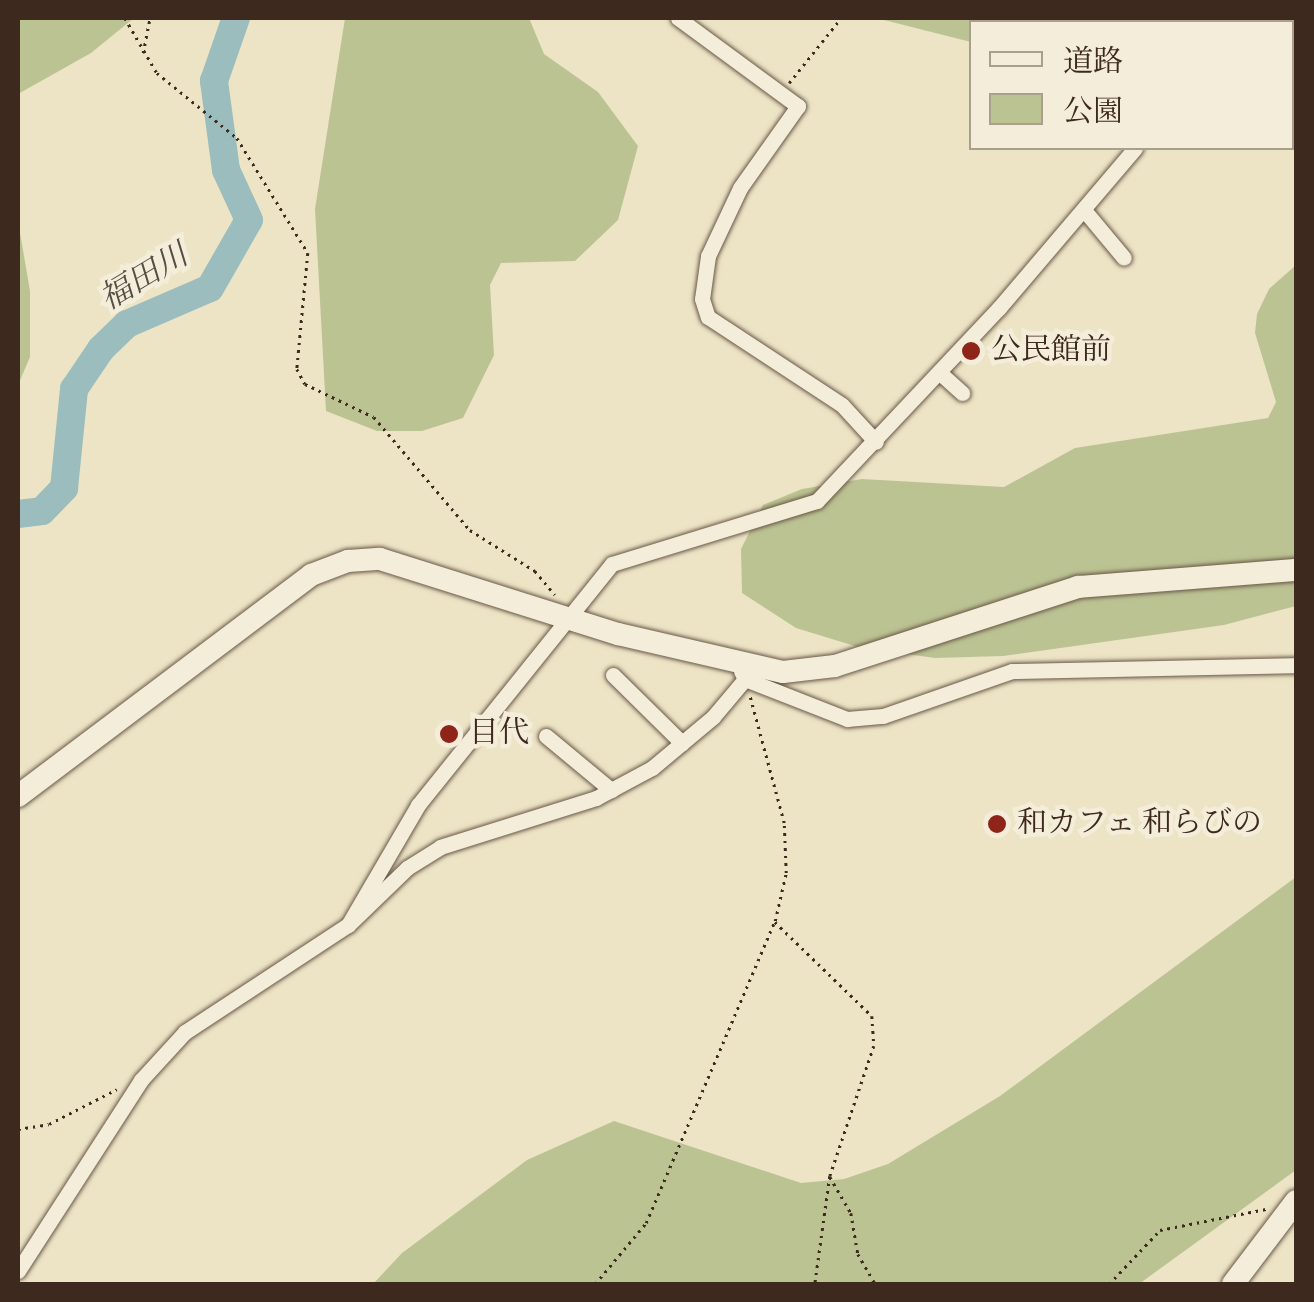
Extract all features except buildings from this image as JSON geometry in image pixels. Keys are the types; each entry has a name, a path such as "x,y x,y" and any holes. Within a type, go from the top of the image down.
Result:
{"street":[{"path":"678,18 798,106 740,188 708,256 702,299 720,329 842,405 876,442"},
{"path":"348,925 418,805 612,564 817,501 940,373 1133,150"},
{"path":"1084,210 1124,258"},
{"path":"940,373 962,392"},
{"path":"18,796 311,575 348,561 380,559 740,669 847,719 883,716 1012,672 1296,665"},
{"path":"740,669 782,672 835,666 1078,587 1296,570"},
{"path":"18,1270 141,1080 185,1032 348,925 406,868 440,847 610,790 682,744 740,669"},
{"path":"613,675 682,744"},
{"path":"546,736 610,790"},
{"path":"1233,1284 1295,1203"}],"path":[{"path":"124,18 143,54 237,138 308,253 298,369 305,384 374,418 470,530 536,571 568,615"},
{"path":"143,54 150,18"},
{"path":"782,92 842,18"},
{"path":"595,1284 646,1223 775,921 786,873 784,824 740,669"},
{"path":"775,921 872,1016 874,1046 830,1176 814,1284"},
{"path":"18,1129 49,1124 141,1080"},
{"path":"830,1176 851,1213 858,1254 875,1284"},
{"path":"1109,1284 1160,1230 1295,1203"}],"green space":[{"path":"18,18 134,18 91,53 18,94"},
{"path":"345,18 529,18 544,54 598,92 638,146 618,220 575,261 501,263 490,285 494,355 463,418 422,431 377,431 326,411 315,209"},
{"path":"876,18 1003,18 969,20 969,41"},
{"path":"18,221 30,291 30,357 18,385"},
{"path":"1296,265 1296,606 1224,625 1003,656 935,658 858,647 796,628 742,593 741,549 763,505 802,489 862,479 1004,487 1075,448 1268,418 1276,402 1255,333 1257,314 1269,289"},
{"path":"1296,877 1296,1170 1139,1284 373,1284 402,1253 527,1160 614,1121 801,1183 844,1179 888,1164 1000,1096"}],"waterway":[{"name":"福田川","path":"18,514 42,511 64,488 74,389 101,349 127,324 210,288 249,220 226,170 214,81 236,18"}],"place":[{"name":"公民館前","path":"971,351"},
{"name":"目代","path":"449,734"},
{"name":"和カフェ 和らびの","path":"997,824"}]}
